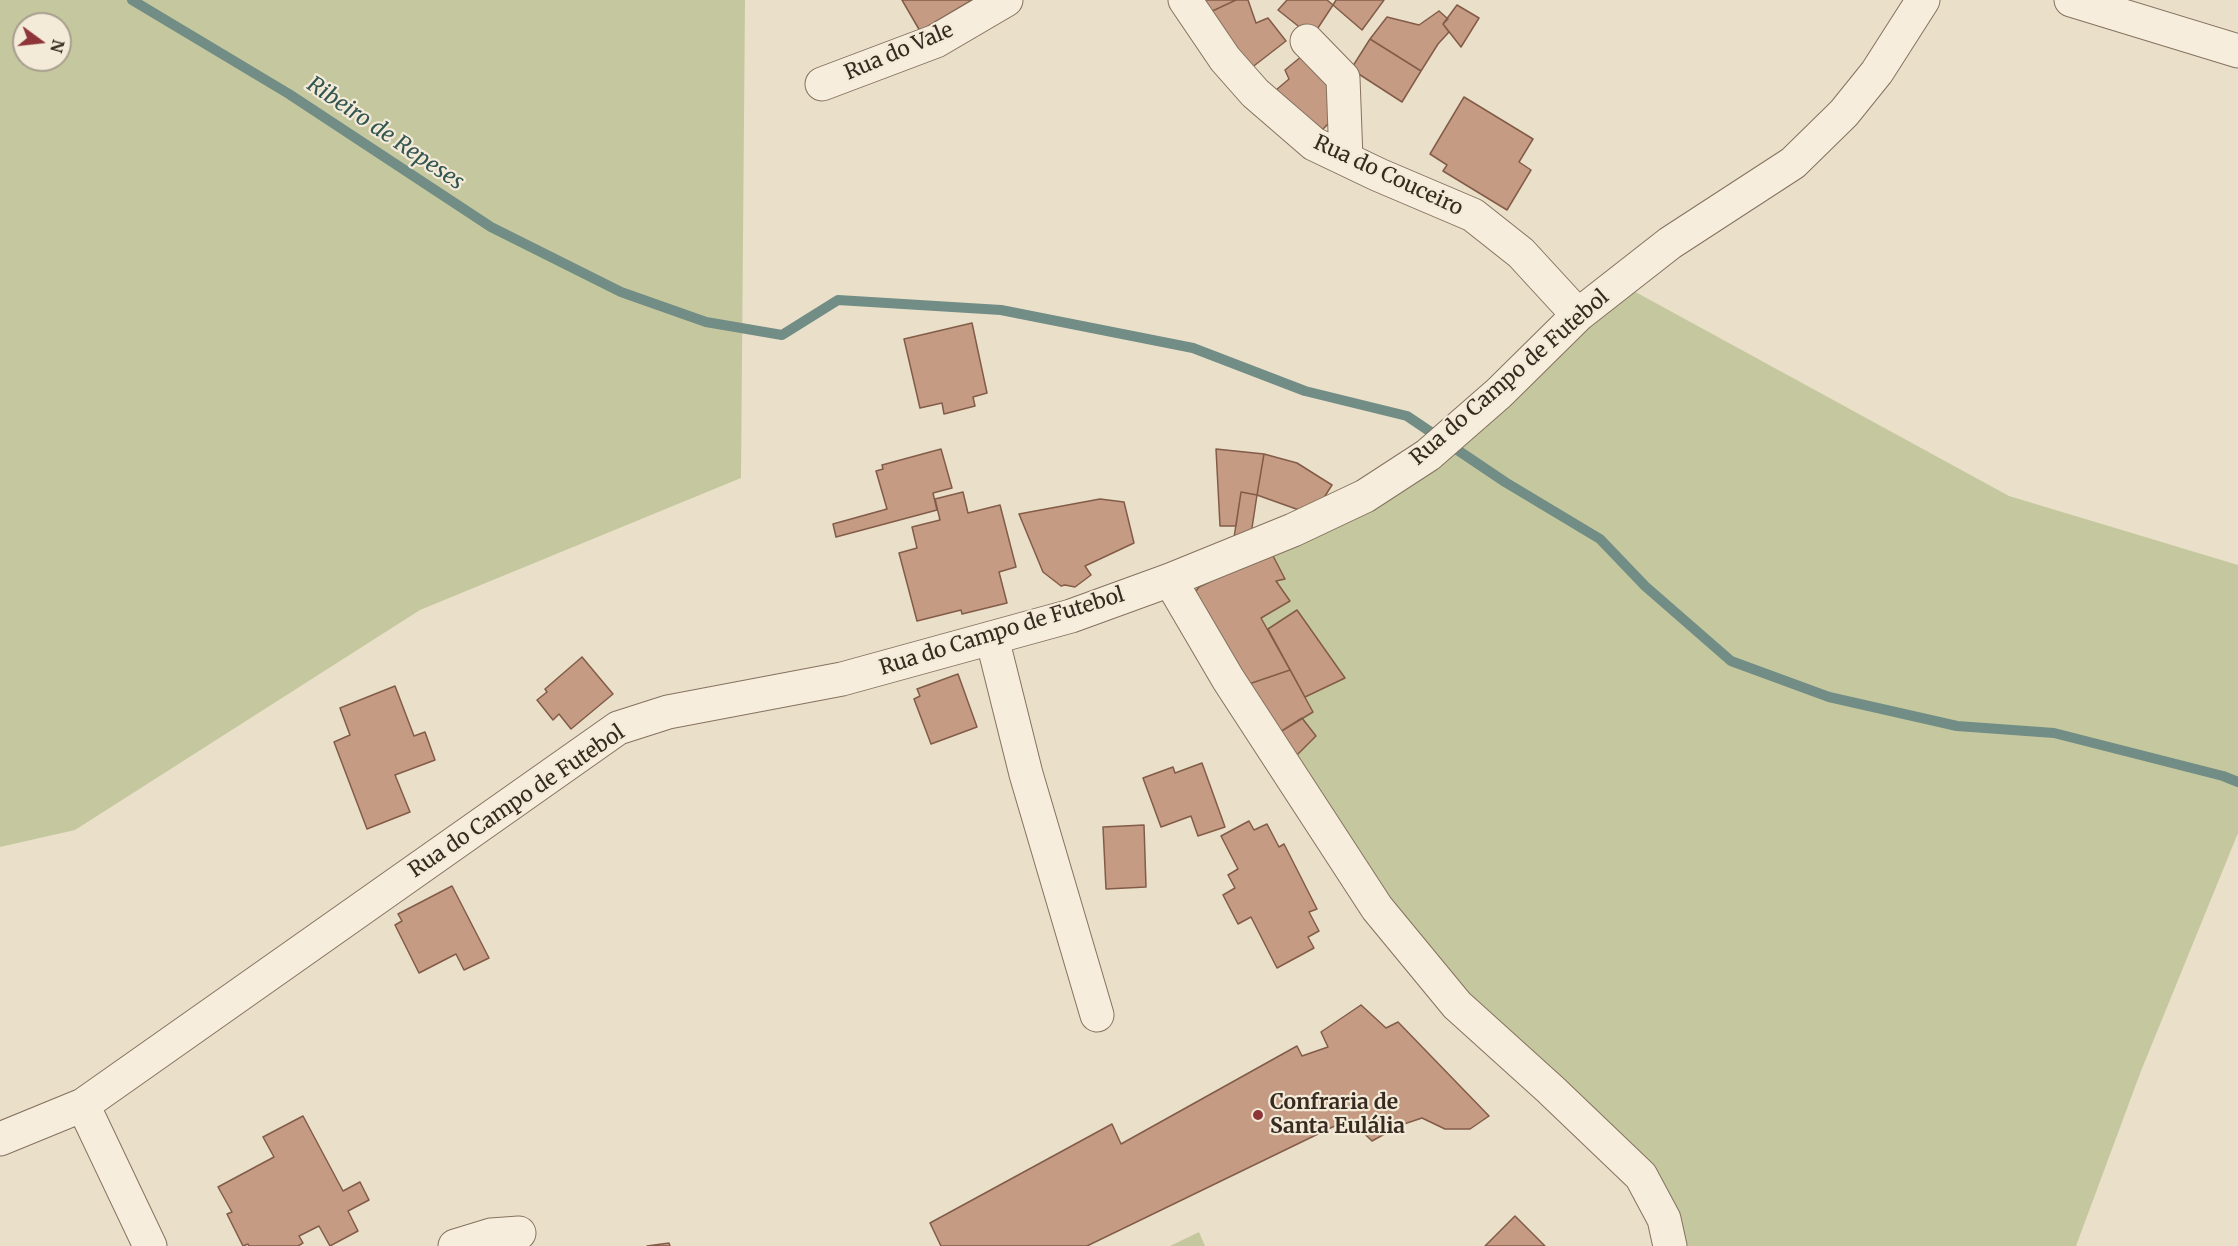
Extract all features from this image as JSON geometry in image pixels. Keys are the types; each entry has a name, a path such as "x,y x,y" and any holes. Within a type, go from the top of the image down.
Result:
{"street":[{"name":"Rua do Vale","path":"822,84 936,40 1006,0"},
{"name":"Rua do Couceiro","path":"1185,0 1225,59 1255,93 1314,144 1473,215 1521,253 1578,315"},
{"name":"Rua do Campo de Futebol","path":"0,1139 83,1105 618,728 668,712 842,679 1071,616 1170,580 1293,530 1365,496 1419,461 1499,393 1578,315 1670,243 1793,163 1844,113 1877,72 1923,0"},
{"path":"2071,0 2238,51"},
{"path":"1306,41 1343,78 1346,159"},
{"path":"1170,580 1228,679 1377,908 1457,1005 1641,1176 1664,1219 1670,1246"},
{"path":"992,638 1026,774 1096,1015"},
{"path":"83,1105 150,1246"},
{"path":"455,1246 491,1235 519,1233"}],"green space":[{"path":"0,0 745,0 741,478 420,610 75,830 0,847"},
{"path":"1619,283 2009,496 2238,565 2238,833 2141,1071 2076,1246 1670,1246 1664,1219 1457,1005 1170,580 1365,496"},
{"path":"1199,1232 1205,1246 1170,1246"}],"building":[{"path":"902,0 972,0 920,31"},
{"path":"1200,0 1236,0 1208,13"},
{"path":"1236,0 1248,0 1256,23 1268,18 1286,41 1246,72 1208,13"},
{"path":"1287,0 1327,0 1333,5 1312,37 1278,10"},
{"path":"1336,0 1384,0 1362,30 1333,5"},
{"path":"1457,5 1479,18 1461,47 1443,24"},
{"path":"1439,11 1448,19 1443,24 1449,32 1438,44 1421,71 1370,39 1387,17 1419,25"},
{"path":"1370,39 1421,71 1402,102 1351,69"},
{"path":"1302,56 1331,85 1334,118 1321,131 1269,96 1289,79 1285,70"},
{"path":"1464,97 1533,139 1519,162 1531,170 1507,210 1443,171 1447,165 1430,154"},
{"path":"972,323 987,393 973,397 975,406 944,414 942,403 920,408 904,339"},
{"path":"941,449 952,488 933,493 937,510 836,537 833,524 887,509 876,471 883,469 882,465"},
{"path":"1216,449 1264,454 1257,495 1241,492 1236,526 1220,526"},
{"path":"1264,454 1297,463 1332,485 1313,515 1257,495"},
{"path":"963,492 968,513 1000,505 1016,567 999,572 1007,603 962,614 961,610 917,621 899,553 917,548 912,527 940,520 935,499"},
{"path":"1241,492 1257,495 1250,541 1233,544"},
{"path":"1100,499 1124,502 1134,543 1085,566 1091,575 1075,587 1061,586 1043,572 1019,514"},
{"path":"1271,552 1285,579 1276,581 1290,601 1261,618 1290,670 1246,685 1193,595 1199,587"},
{"path":"1297,610 1345,678 1305,697 1268,629"},
{"path":"582,657 613,694 571,729 559,714 553,720 537,700 547,692 545,689"},
{"path":"1290,670 1313,712 1280,732 1246,685"},
{"path":"958,674 977,727 931,744 914,699 920,696 917,689"},
{"path":"395,686 414,736 425,732 435,760 395,775 410,812 367,829 334,742 350,735 340,708"},
{"path":"1302,718 1316,736 1297,755 1280,732"},
{"path":"1202,763 1225,827 1198,836 1191,816 1161,827 1143,778 1173,767 1175,773"},
{"path":"1249,821 1254,830 1267,824 1279,847 1284,844 1317,909 1309,912 1319,931 1308,937 1314,948 1277,968 1251,917 1238,924 1223,895 1235,888 1228,875 1238,869 1221,836"},
{"path":"1144,825 1146,887 1106,889 1103,827"},
{"path":"452,886 489,958 464,970 456,954 419,973 395,925 402,921 398,914"},
{"path":"1361,1005 1386,1028 1398,1022 1489,1116 1470,1129 1445,1129 1422,1118 1401,1125 1372,1141 1349,1119 1087,1246 941,1246 930,1223 1112,1124 1121,1144 1297,1046 1302,1056 1328,1047 1321,1032"},
{"path":"303,1116 343,1191 360,1182 369,1200 348,1211 358,1231 330,1246 319,1226 299,1236 303,1243 298,1246 249,1246 248,1244 243,1246 227,1214 232,1212 218,1187 274,1157 263,1137"},
{"path":"1515,1216 1545,1246 1485,1246"},
{"path":"669,1243 670,1246 647,1246"}],"waterway":[{"name":"Ribeiro de Repeses","path":"132,0 289,94 491,227 621,292 706,322 782,335 838,300 1001,310 1193,348 1305,391 1407,416 1505,482 1600,539 1645,586 1731,661 1829,697 1957,726 2054,733 2223,776 2238,782"}],"place":[{"name":"Confraria de Santa Eulália","path":"1258,1115"}]}
